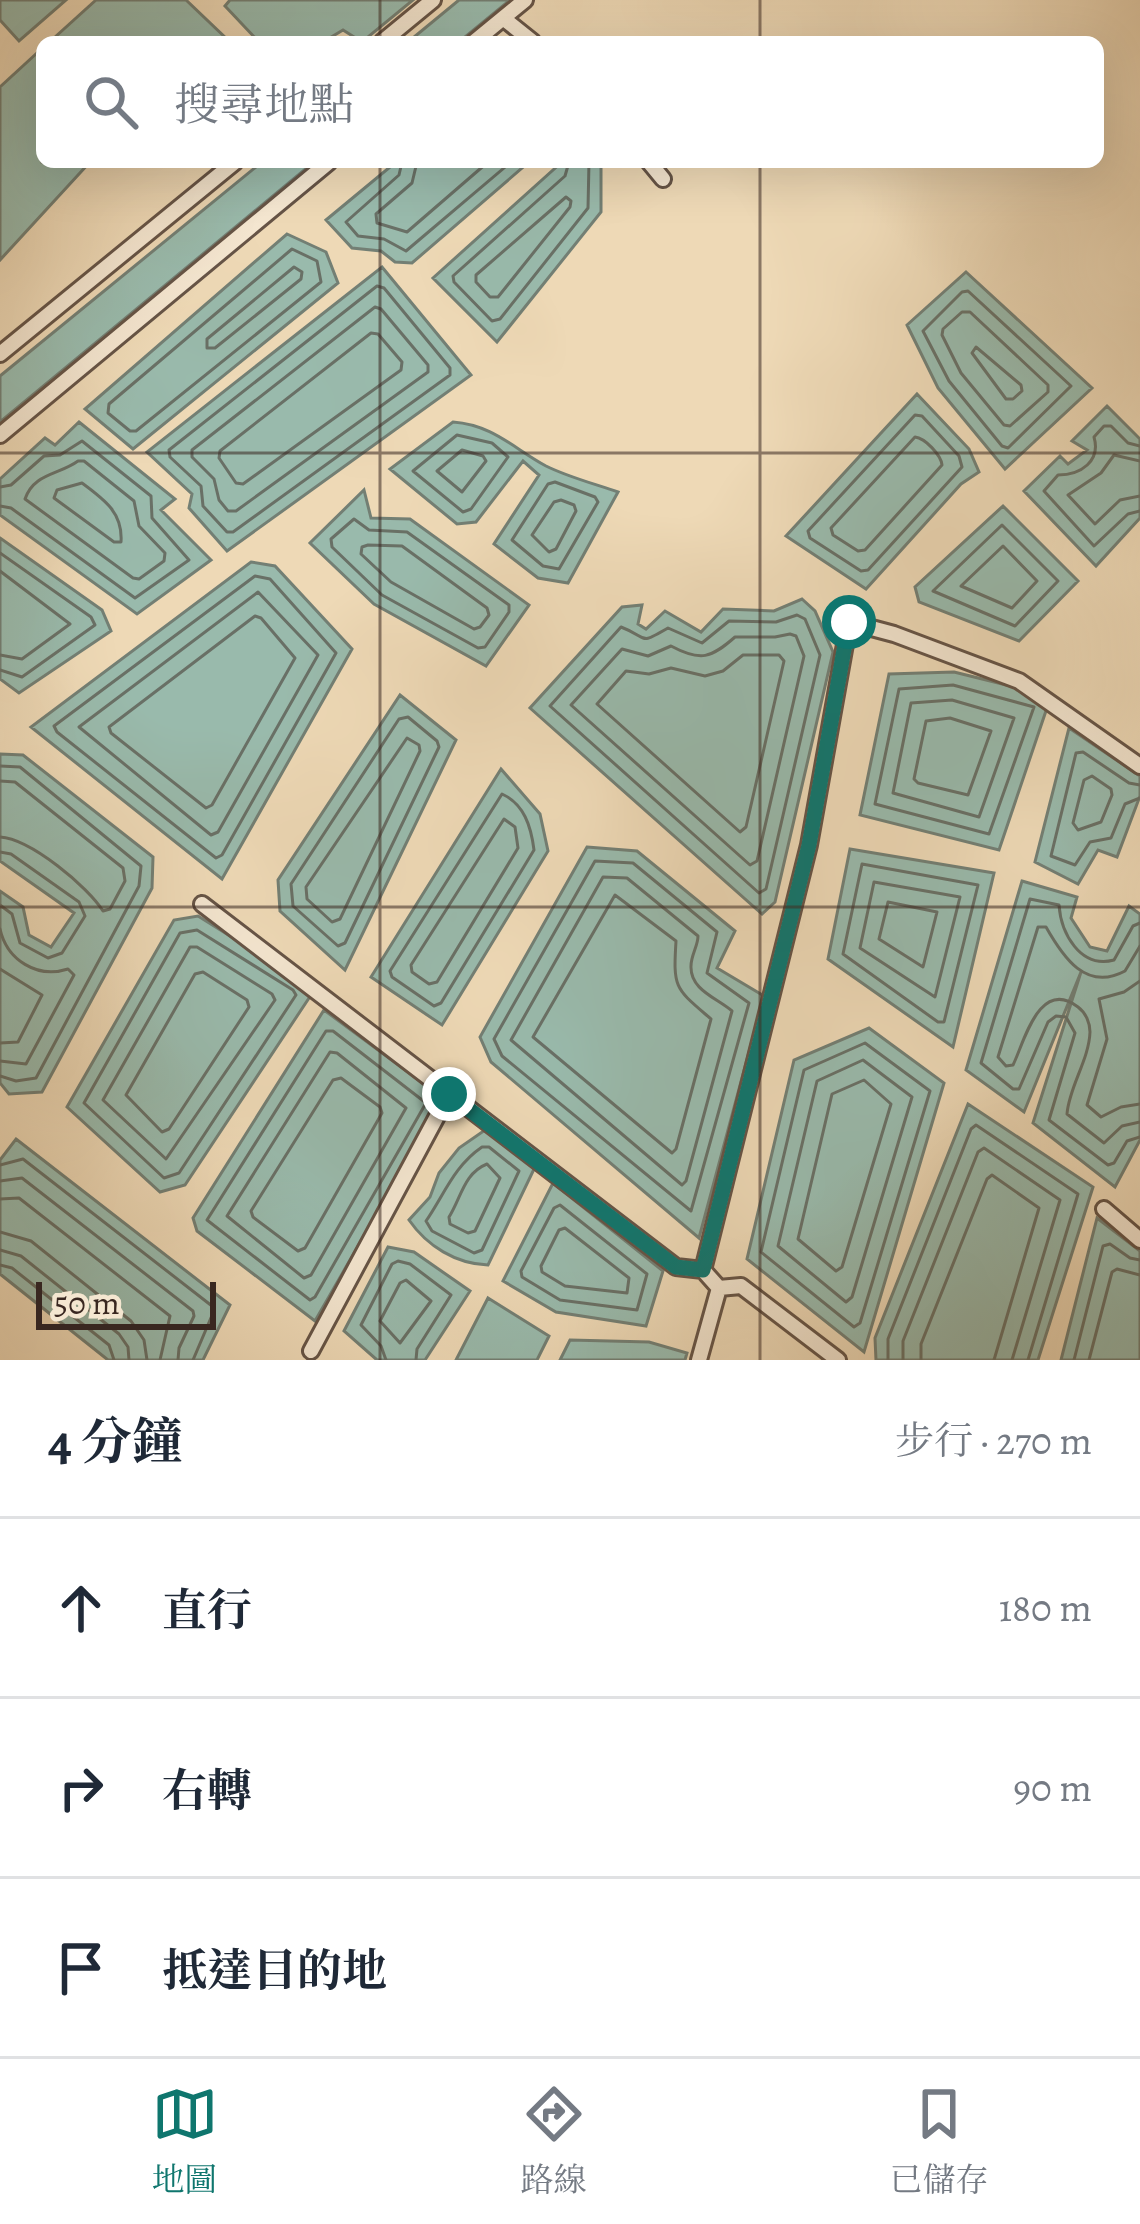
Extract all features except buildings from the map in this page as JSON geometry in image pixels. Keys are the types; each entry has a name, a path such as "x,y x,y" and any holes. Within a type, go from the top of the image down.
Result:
{"lane":[{"path":"389,36 433,0"},
{"path":"481,36 525,0"},
{"path":"503,18 526,36"},
{"path":"0,354 228,168"},
{"path":"0,435 322,168"},
{"path":"654,168 663,179"},
{"path":"703,1270 809,845 849,622 1019,681 1140,766"},
{"path":"202,904 676,1267 703,1270 719,1288"},
{"path":"311,1351 449,1094"},
{"path":"1104,1209 1140,1240"},
{"path":"719,1288 741,1286 838,1360"},
{"path":"699,1360 719,1288"}],"water":[{"path":"0,0 66,0 19,41 0,20"},
{"path":"96,0 186,0 224,36 56,36"},
{"path":"230,0 413,0 369,36 352,36 343,30 333,36 253,36 225,6"},
{"path":"459,0 510,0 466,36 415,36"},
{"path":"36,54 36,168 84,168 0,260 0,87"},
{"path":"255,168 307,168 0,422 0,376"},
{"path":"389,168 522,168 412,263 395,262 381,251 352,248 326,220"},
{"path":"555,168 601,168 601,212 497,342 433,278"},
{"path":"287,234 326,252 338,283 133,449 85,409"},
{"path":"382,267 471,375 227,551 189,508 192,494 147,452"},
{"path":"966,272 1092,388 1005,469 938,388 907,325"},
{"path":"917,394 969,449 979,472 961,484 866,589 786,536"},
{"path":"1107,406 1140,439 1140,518 1096,566 1024,491 1060,456 1068,464 1087,450 1072,441"},
{"path":"79,422 175,499 161,510 211,560 137,614 0,515 0,479 45,438 55,445"},
{"path":"453,422 491,432 546,466 618,492 568,583 538,578 494,544 539,475 523,461 476,522 457,524 390,469"},
{"path":"364,490 371,518 410,519 529,605 486,666 374,604 310,543"},
{"path":"1003,506 1078,581 1019,641 919,602 915,587"},
{"path":"0,538 102,610 111,631 19,693 0,679"},
{"path":"251,562 275,566 352,649 222,879 31,727"},
{"path":"802,599 815,611 833,652 775,902 762,914 530,708 622,607 642,605 638,624 646,629 665,611 701,632 723,609 774,611"},
{"path":"954,672 1051,696 999,850 860,815 889,674"},
{"path":"400,695 456,740 345,970 280,911 278,880"},
{"path":"1069,728 1140,776 1140,796 1117,857 1098,850 1078,884 1035,862"},
{"path":"0,754 23,755 153,857 152,888 42,1092 9,1094 0,1083 0,891 23,907 29,935 51,947 74,913 0,861"},
{"path":"501,769 540,814 548,851 442,1025 371,977"},
{"path":"587,847 637,851 735,931 717,968 764,996 699,1238 491,1062 480,1037"},
{"path":"850,849 994,873 953,1047 828,959"},
{"path":"1022,881 1077,897 1071,918 1090,947 1107,951 1129,906 1140,914 1140,1140 1115,1187 1033,1123 1081,972 1024,1112 966,1070"},
{"path":"198,916 315,989 185,1185 160,1192 67,1107 174,920"},
{"path":"324,1010 443,1098 315,1321 197,1231 193,1218"},
{"path":"869,1028 944,1083 864,1352 747,1259 794,1060"},
{"path":"968,1104 1093,1187 1038,1360 876,1360 875,1338"},
{"path":"485,1130 536,1165 488,1265 443,1252 409,1220 430,1197 439,1173 459,1148"},
{"path":"16,1139 230,1305 203,1360 108,1360 0,1274 0,1160"},
{"path":"553,1183 663,1271 646,1326 556,1312 503,1281"},
{"path":"1097,1218 1140,1251 1140,1360 1061,1360"},
{"path":"388,1247 414,1252 470,1291 425,1360 377,1360 344,1331"},
{"path":"488,1298 549,1336 537,1360 456,1360"},
{"path":"570,1340 649,1342 687,1353 685,1360 560,1360"}],"route":[{"path":"449,1094 676,1267 703,1270 809,845 849,622"}]}
